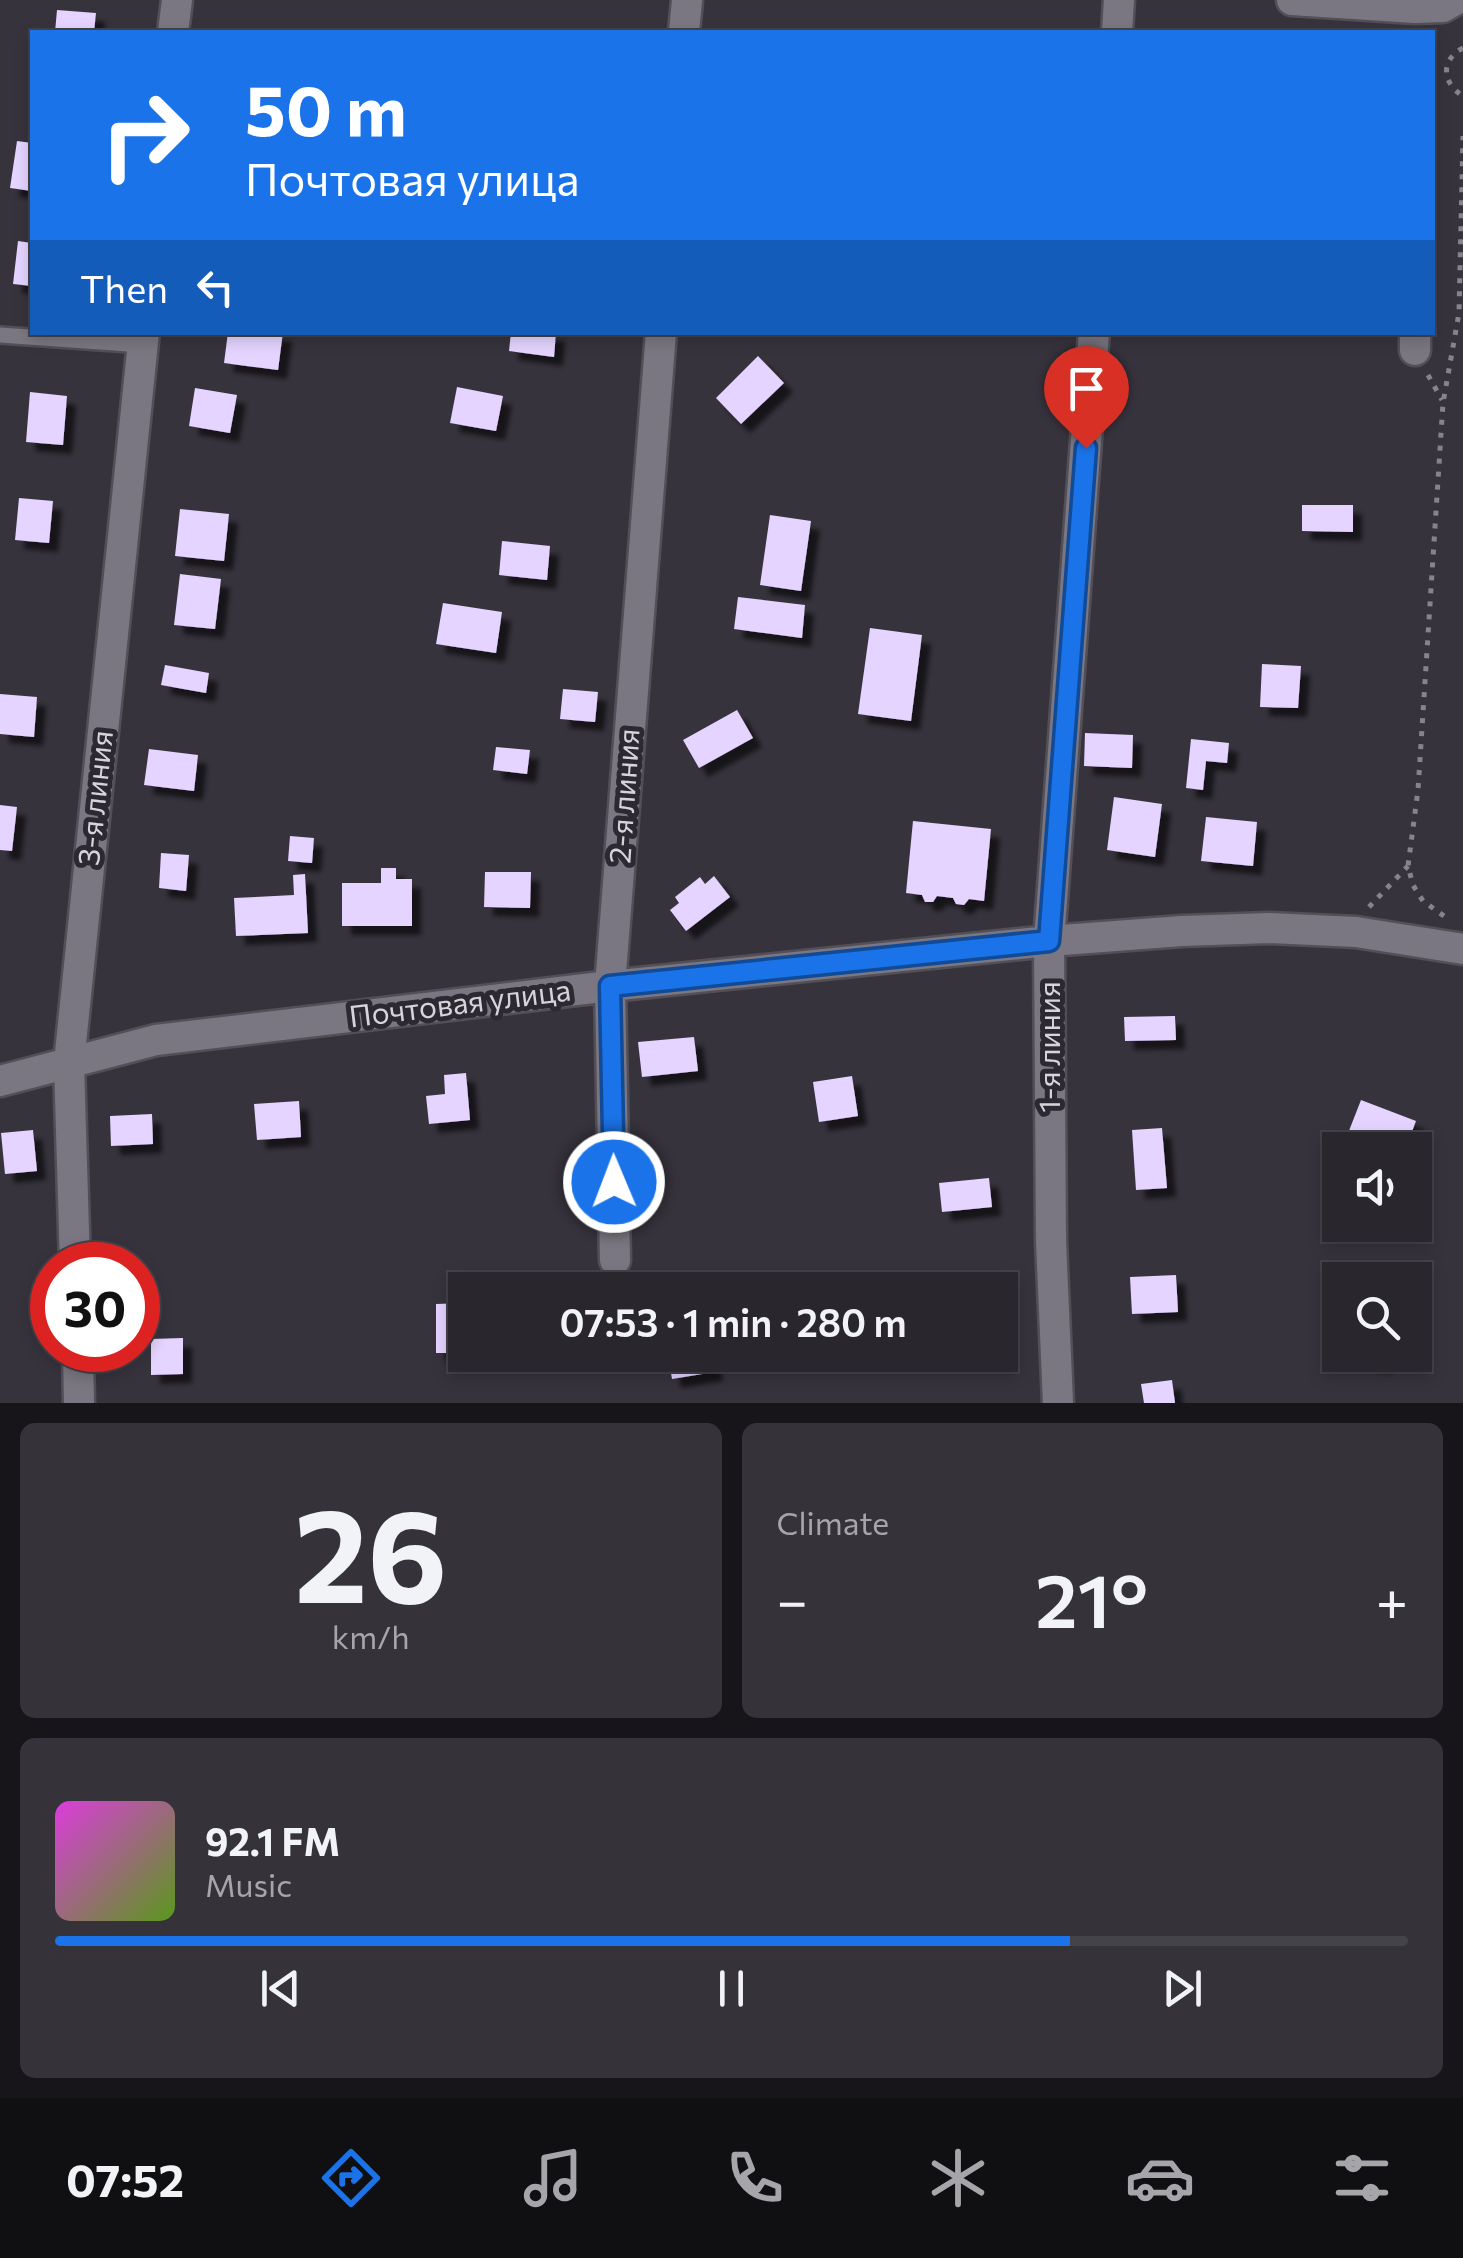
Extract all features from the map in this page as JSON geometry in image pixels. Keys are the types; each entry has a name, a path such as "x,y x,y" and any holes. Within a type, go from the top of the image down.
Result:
{"street":[{"path":"173,30 176,0"},
{"path":"684,30 687,0"},
{"path":"1116,30 1119,0"},
{"path":"1292,0 1416,20 1455,0"},
{"name":"2-я линия","path":"615,1260 610,986 661,335"},
{"name":"1-я линия","path":"1058,1403 1049,941 1094,335"},
{"name":"3-я линия","path":"74,1242 69,1062 144,339"},
{"name":"Почтовая улица","path":"0,1081 156,1040 610,986 1049,941 1269,928 1356,932 1463,950"},
{"path":"78,1372 79,1403"}],"lane":[{"path":"0,335 144,339"}],"path":[{"path":"1463,48 1446,64 1446,78 1452,89 1463,96"},
{"path":"1448,918 1423,901 1408,866 1418,790 1443,403 1459,313 1463,136"},
{"path":"1356,932 1359,920 1408,866"}],"building":[{"path":"57,10 96,13 94,30 55,30"},
{"path":"17,141 30,143 30,191 10,188"},
{"path":"18,241 30,243 30,286 13,284"},
{"path":"228,335 283,335 278,370 224,363"},
{"path":"511,335 556,335 554,357 509,351"},
{"path":"758,356 784,383 741,424 716,398"},
{"path":"457,387 503,396 496,431 450,423"},
{"path":"195,388 237,395 230,433 189,426"},
{"path":"30,392 67,396 63,445 26,442"},
{"path":"19,498 53,501 49,543 15,540"},
{"path":"1302,505 1353,505 1353,532 1302,531"},
{"path":"180,509 229,514 224,561 175,556"},
{"path":"770,515 811,521 801,591 760,585"},
{"path":"502,541 550,546 547,580 499,575"},
{"path":"180,574 221,579 215,629 174,625"},
{"path":"738,597 805,605 802,638 734,629"},
{"path":"443,603 502,612 496,653 436,644"},
{"path":"870,628 922,635 911,721 858,714"},
{"path":"1262,664 1301,666 1298,708 1260,707"},
{"path":"165,665 209,673 206,693 161,685"},
{"path":"563,689 598,692 595,722 560,719"},
{"path":"0,694 37,697 34,737 0,734"},
{"path":"737,710 753,738 699,768 683,740"},
{"path":"1085,733 1133,735 1132,768 1084,766"},
{"path":"1191,739 1229,743 1227,763 1206,761 1203,790 1186,788"},
{"path":"496,747 530,750 527,774 493,770"},
{"path":"149,749 198,755 194,791 144,785"},
{"path":"1114,797 1162,804 1155,857 1107,850"},
{"path":"0,805 17,807 12,851 0,850"},
{"path":"1206,817 1257,822 1253,866 1201,861"},
{"path":"913,821 991,829 984,901 969,899 964,905 956,904 953,898 937,896 933,902 925,902 922,895 906,893"},
{"path":"290,836 314,838 312,863 288,861"},
{"path":"161,853 189,855 186,891 159,888"},
{"path":"381,868 396,868 396,879 412,879 412,926 342,926 342,883 381,883"},
{"path":"485,872 531,872 530,908 484,907"},
{"path":"305,874 308,933 236,936 234,898 294,895 293,875"},
{"path":"714,876 730,897 686,931 670,910 679,903 675,897 700,877 705,884"},
{"path":"1175,1016 1176,1040 1125,1041 1124,1017"},
{"path":"694,1037 698,1071 642,1077 638,1042"},
{"path":"466,1073 470,1120 429,1124 426,1096 445,1094 444,1075"},
{"path":"852,1076 858,1116 819,1122 813,1082"},
{"path":"1361,1100 1416,1121 1412,1132 1349,1132"},
{"path":"299,1101 301,1137 257,1140 254,1104"},
{"path":"152,1114 153,1144 111,1146 110,1116"},
{"path":"1162,1128 1167,1188 1136,1190 1132,1130"},
{"path":"33,1130 37,1171 5,1174 1,1133"},
{"path":"989,1178 992,1207 942,1212 939,1183"},
{"path":"1176,1275 1178,1312 1132,1314 1130,1277"},
{"path":"436,1304 448,1304 448,1353 436,1353"},
{"path":"183,1338 183,1374 151,1375 160,1372 160,1339"},
{"path":"671,1372 714,1372 672,1379"},
{"path":"1172,1380 1175,1403 1144,1403 1141,1384"}],"route":[{"path":"614,1182 610,986 1049,941 1086,448"}]}
